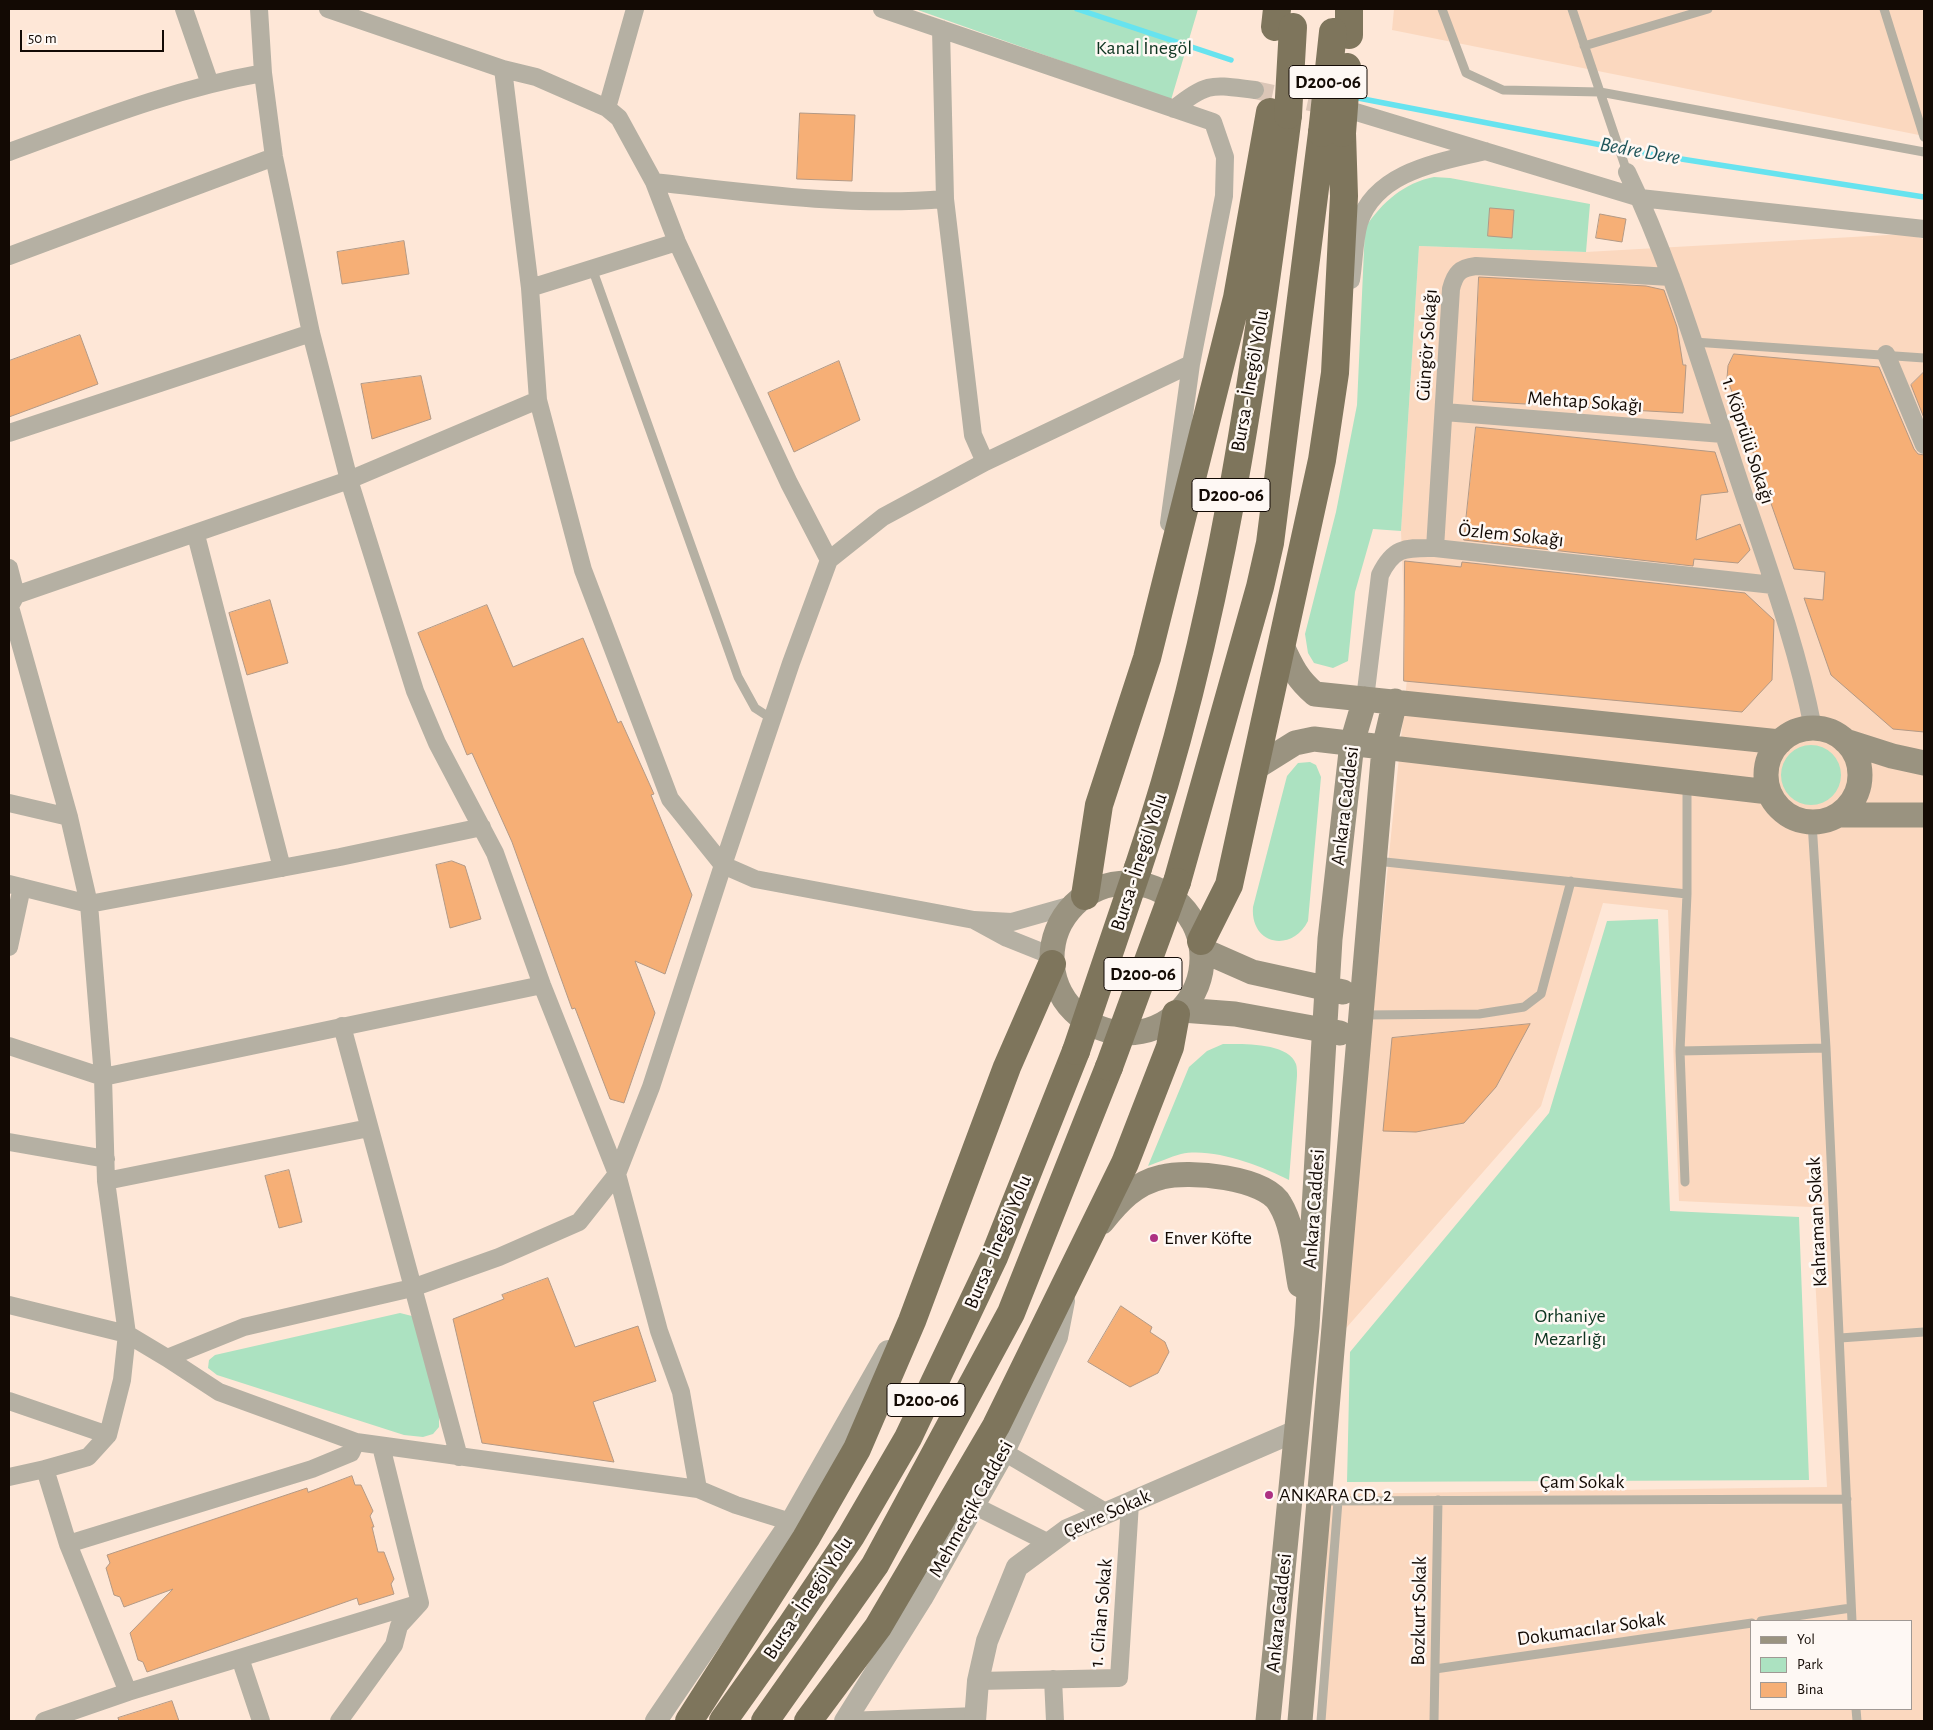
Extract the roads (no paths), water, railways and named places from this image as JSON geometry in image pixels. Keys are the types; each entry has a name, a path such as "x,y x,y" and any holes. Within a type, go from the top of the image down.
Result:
{"highway":[{"name":"Bursa - İnegöl Yolu","path":"723,1721 790,1627 851,1536 908,1438 994,1257 1076,1051 1138,868 1156,813 1186,702 1224,536 1269,266 1271,106 1285,18"},
{"name":"Bursa - İnegöl Yolu","path":"766,1721 875,1564 1011,1313 1109,1067 1177,882 1260,587 1270,543 1340,126 1342,21"},
{"path":"1081,900 1099,805 1156,625 1237,298 1271,106"},
{"path":"1201,946 1229,885 1322,460 1336,356 1344,196 1340,126"},
{"path":"689,1721 806,1538 857,1450 927,1280 1007,1066 1052,960"},
{"path":"808,1721 878,1626 996,1426 1126,1163 1170,1047 1179,1012"}],"main road":[{"path":"1282,646 1296,676 1315,694 1780,742"},
{"name":"Ankara Caddesi","path":"1268,1721 1307,1326 1327,990 1338,859 1352,742 1365,699"},
{"name":"Ankara Caddesi","path":"1300,1721 1328,1501 1361,1015 1384,748 1395,701"},
{"path":"1844,741 1853,752 1859,765 1860,779 1856,793 1849,805 1838,815 1826,820 1812,822 1799,820 1786,814 1776,805 1769,792 1766,779 1767,766 1772,752 1790,734 1812,728 1824,730 1844,741 1892,756 1924,763"},
{"path":"1255,768 1295,743 1314,739 1352,742 1384,748 1687,784 1769,792"},
{"path":"1838,815 1924,815"},
{"path":"1128,882 1153,886 1175,899 1191,918 1201,946 1202,966 1196,990 1179,1012 1162,1025 1139,1032 1114,1032 1091,1024 1071,1008 1058,988 1052,960 1054,939 1064,916 1081,900 1103,886 1128,882"},
{"path":"1179,1012 1235,1014 1325,1031 1361,1015 1327,990 1252,972 1201,946"},
{"path":"1090,1238 1122,1197 1161,1177 1188,1174 1258,1185 1280,1202 1291,1233 1307,1326"}],"street":[{"path":"184,9 210,84"},
{"path":"259,9 263,73 274,157 311,333 349,480 415,691 438,743 495,853 542,984 617,1174 659,1331 681,1392 698,1489"},
{"path":"328,9 503,69 536,77 607,108 619,118 654,182 677,242 789,483 829,560"},
{"path":"607,108 635,9"},
{"path":"882,9 1213,122 1225,156 1224,196 1191,364 1156,625"},
{"path":"941,29 946,199 973,435 985,462"},
{"path":"503,69 530,288 538,400 583,570 670,799 723,865 755,879 974,920 1012,922 1081,900"},
{"path":"9,152 159,97 263,73"},
{"path":"1174,109 1192,94 1213,85 1271,106"},
{"path":"1340,126 1485,151 1640,198 1924,229"},
{"path":"1336,356 1344,332 1359,223 1366,210 1385,188 1407,173 1433,164 1485,151"},
{"path":"9,256 274,157"},
{"name":"1. Köprülü Sokağı","path":"1627,172 1640,198 1694,342 1798,664 1812,728"},
{"path":"654,182 744,193 847,200 915,202 946,199"},
{"path":"530,288 677,242"},
{"name":"Güngör Sokağı","path":"1435,548 1451,289 1454,277 1459,270 1476,266 1671,277"},
{"path":"9,433 311,333"},
{"path":"1886,354 1924,445"},
{"path":"166,1358 244,1327 412,1288 499,1257 579,1222 617,1174 651,1087 772,719 829,560 883,517 985,462 1191,364"},
{"path":"12,603 196,534 349,480 538,400"},
{"name":"Mehtap Sokağı","path":"1444,412 1724,434"},
{"path":"196,534 282,868"},
{"name":"Özlem Sokağı","path":"1365,699 1380,575 1385,565 1398,551 1407,548 1435,548 1773,585"},
{"path":"9,568 12,603 69,817 89,904 103,1077 106,1181 127,1334 122,1380 108,1435 88,1457 9,1477"},
{"path":"9,803 69,817"},
{"path":"9,947 15,886 89,904 282,868 482,827"},
{"path":"974,920 1052,960"},
{"path":"9,1046 103,1077 542,984"},
{"path":"342,1026 459,1457"},
{"path":"106,1181 369,1128"},
{"path":"9,1142 106,1159"},
{"path":"656,1721 791,1522 927,1280"},
{"name":"Mehmetçik Caddesi","path":"845,1721 975,1506 1004,1452 1057,1337 1068,1283"},
{"path":"9,1306 127,1334 220,1392 356,1442 698,1489 736,1505 791,1522"},
{"path":"9,1401 108,1435"},
{"name":"Çevre Sokak","path":"976,1718 978,1681 987,1641 1017,1566 1066,1530 1296,1431"},
{"path":"68,1544 312,1469 351,1454 356,1442"},
{"path":"381,1446 420,1603"},
{"path":"1004,1452 1107,1513"},
{"path":"45,1469 68,1544 128,1692"},
{"name":"1. Cihan Sokak","path":"978,1681 1119,1678 1130,1504"},
{"path":"975,1506 1049,1543"},
{"path":"44,1721 128,1692 420,1603"},
{"path":"339,1721 394,1645 399,1626 420,1603"},
{"path":"240,1658 261,1721"},
{"path":"1053,1679 1055,1721"},
{"path":"845,1721 976,1718"}],"lane":[{"path":"1442,9 1466,73 1503,90 1600,92 1924,152"},
{"path":"1572,9 1627,172"},
{"path":"1584,46 1708,9"},
{"path":"1884,9 1924,137"},
{"path":"592,268 738,677 755,708 772,719"},
{"path":"1694,342 1924,358"},
{"path":"1685,1182 1680,1050 1687,894 1687,784"},
{"name":"Kahraman Sokak","path":"1812,822 1826,1048 1852,1620"},
{"path":"1375,861 1687,894"},
{"path":"1361,1015 1479,1014 1524,1007 1541,994 1571,881"},
{"path":"1680,1050 1826,1048"},
{"path":"1840,1338 1924,1332"},
{"name":"Çam Sokak","path":"1328,1501 1847,1499"},
{"name":"Bozkurt Sokak","path":"1434,1721 1438,1500"},
{"path":"1321,1721 1328,1501"},
{"path":"1769,1620 1852,1608"},
{"name":"Dokumacılar Sokak","path":"1435,1669 1750,1623"}],"waterway":[{"name":"Bedre Dere","path":"1077,9 1231,60"},
{"name":"Bedre Dere","path":"1358,98 1643,153 1924,197"}],"tunnel":[{"path":"1255,90 1333,107"}],"place":[{"name":"Enver Köfte","path":"1154,1238"},
{"name":"ANKARA CD. 2","path":"1269,1495"}],"park label":[{"name":"Kanal İnegöl","path":"1144,48"},
{"name":"Orhaniye Mezarlığı","path":"1570,1328"}]}
